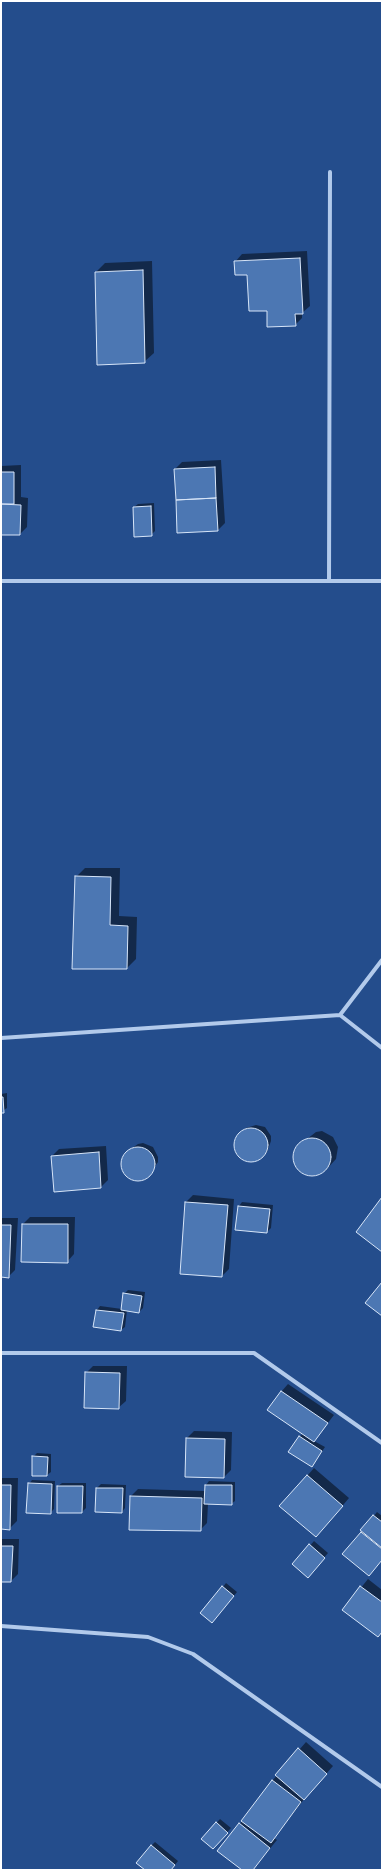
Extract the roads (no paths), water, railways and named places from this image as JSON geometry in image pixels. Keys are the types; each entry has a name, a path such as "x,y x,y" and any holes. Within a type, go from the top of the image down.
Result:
{"street":[{"path":"329,581 330,172"},
{"path":"1,580 382,581"},
{"path":"340,1015 382,960"},
{"path":"1,1038 340,1015 382,1048"},
{"path":"1,1353 254,1353 382,1443"},
{"path":"1,1626 148,1637 193,1654 382,1787"}]}
